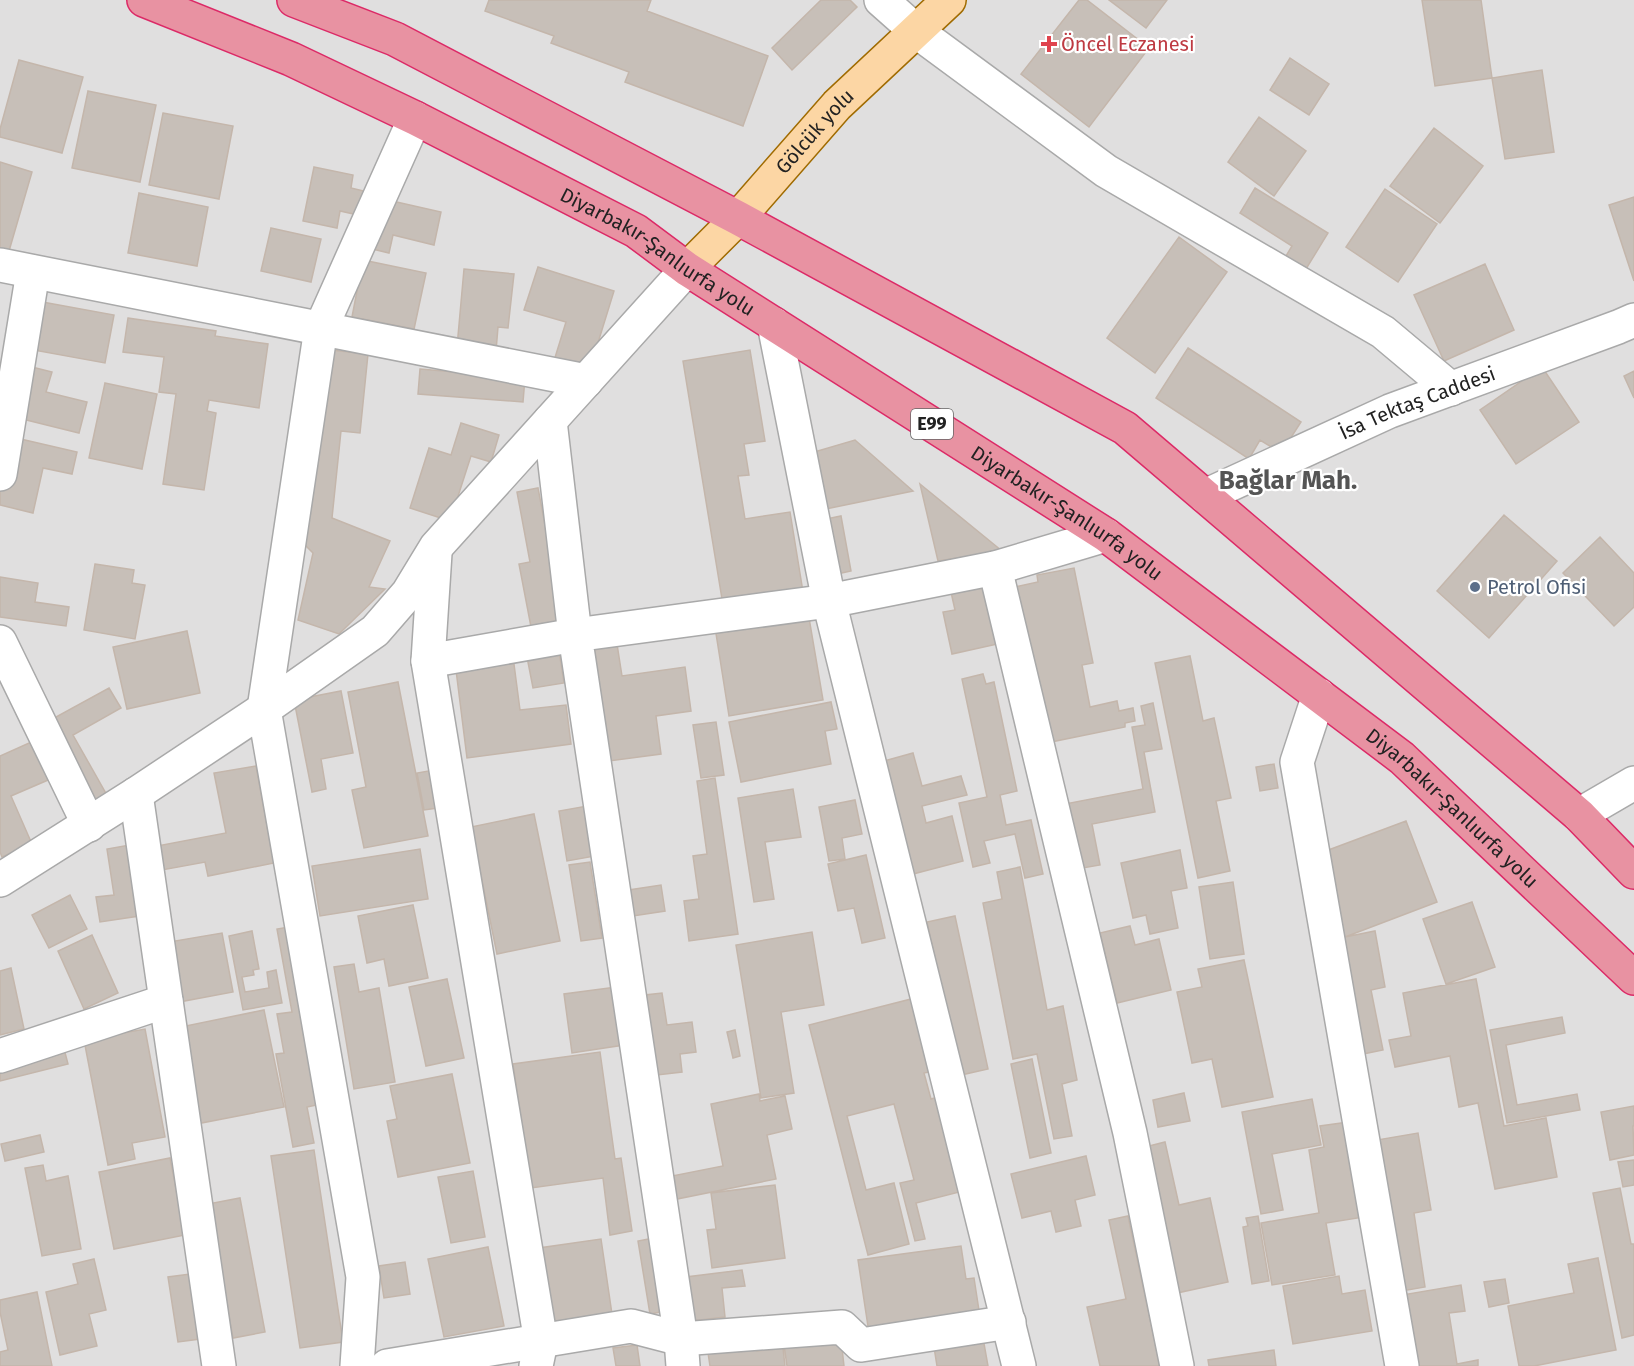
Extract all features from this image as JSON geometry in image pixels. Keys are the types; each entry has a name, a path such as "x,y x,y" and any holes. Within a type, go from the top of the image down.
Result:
{"highway":[{"name":"Diyarbakır-Şanlıurfa yolu","path":"144,0 291,59 415,118 636,231 687,269 1106,535 1402,758 1634,978"},
{"path":"294,0 395,39 738,218 1125,428 1579,815 1634,872"}],"main road":[{"name":"Gölcük yolu","path":"687,269 738,218 837,105 949,0"}],"street":[{"path":"881,0 916,31 1106,171 1383,332 1451,389"},
{"path":"357,1366 363,1277 264,709 321,328 415,118"},
{"path":"0,264 586,381"},
{"path":"0,880 136,794 264,709 375,631 408,593 436,547 687,269"},
{"path":"0,474 33,272"},
{"name":"İsa Tektaş Caddesi","path":"1204,496 1390,411 1634,320"},
{"path":"774,324 829,602 1019,1366"},
{"path":"550,421 575,635 682,1353"},
{"path":"428,661 575,635 829,602 995,568 1106,535"},
{"path":"436,547 428,661 538,1354"},
{"path":"995,568 1130,1133 1177,1366"},
{"path":"0,642 89,825"},
{"path":"1319,695 1297,762 1402,1366"},
{"path":"1579,815 1634,783"},
{"path":"136,794 219,1366"},
{"path":"0,1056 166,1001"},
{"path":"387,1366 538,1354 630,1326 682,1353 842,1327 862,1355 1009,1322"}],"shaded area":[{"path":"0,0 1634,0 1634,1366 0,1366"}],"building":[{"path":"489,0 651,0 647,11 768,56 743,126 625,82 629,72 551,43 554,36 485,11"},
{"path":"821,0 850,0 857,7 792,70 772,48"},
{"path":"1079,0 1087,0 1149,48 1089,127 1021,74"},
{"path":"1109,0 1167,0 1146,28"},
{"path":"1422,0 1481,0 1492,78 1435,86"},
{"path":"1290,58 1329,84 1309,115 1270,90"},
{"path":"19,60 83,77 62,153 0,137 0,129"},
{"path":"1542,70 1554,152 1505,159 1492,78"},
{"path":"88,91 156,105 140,182 72,168"},
{"path":"163,113 233,126 219,199 149,185"},
{"path":"1259,117 1306,151 1274,196 1228,162"},
{"path":"1434,128 1483,166 1440,223 1390,186"},
{"path":"0,162 32,172 9,251 0,249"},
{"path":"314,167 353,175 351,188 372,193 367,217 340,211 337,228 303,221"},
{"path":"1255,188 1328,233 1306,269 1286,256 1292,246 1240,213"},
{"path":"1385,189 1437,224 1398,282 1346,247"},
{"path":"139,193 208,207 197,266 128,253"},
{"path":"1634,197 1634,281 1609,205"},
{"path":"379,198 441,212 434,245 393,235 389,253 368,248"},
{"path":"271,228 321,239 311,282 261,271"},
{"path":"1179,237 1227,272 1155,373 1107,338"},
{"path":"363,260 426,273 414,329 352,317"},
{"path":"1485,264 1514,330 1444,361 1414,295"},
{"path":"538,267 614,291 588,375 553,364 566,322 524,310"},
{"path":"464,269 514,274 508,328 498,327 496,351 457,347"},
{"path":"37,301 114,315 105,363 28,349"},
{"path":"128,318 216,331 215,336 268,344 259,408 209,400 207,411 216,413 204,490 163,484 176,394 159,392 164,357 123,352"},
{"path":"1188,348 1301,422 1281,453 1260,440 1249,459 1156,398"},
{"path":"321,349 368,354 360,433 341,431 332,518 390,541 369,587 385,589 339,634 298,620 313,553 303,543"},
{"path":"750,350 765,441 744,444 749,475 738,476 745,519 790,512 803,592 723,605 683,361"},
{"path":"28,366 52,372 46,392 87,402 79,433 14,417"},
{"path":"1542,367 1579,422 1516,464 1480,410"},
{"path":"420,369 525,378 523,402 418,394"},
{"path":"1634,371 1634,398 1624,376"},
{"path":"105,383 157,394 142,469 89,458"},
{"path":"461,423 499,435 491,462 471,456 450,521 410,508 429,448 451,455"},
{"path":"12,437 77,452 72,474 43,468 33,513 0,505 0,492"},
{"path":"855,440 913,491 816,511 804,455"},
{"path":"920,484 1002,551 938,561"},
{"path":"538,488 564,625 532,632 519,564 530,562 517,492"},
{"path":"1504,515 1557,561 1489,638 1437,591"},
{"path":"841,516 851,571 837,574 826,519"},
{"path":"1600,537 1634,573 1634,607 1614,626 1563,573"},
{"path":"95,564 134,570 132,583 145,585 135,639 84,630"},
{"path":"1074,568 1093,663 1082,665 1090,707 1117,701 1119,711 1133,708 1135,721 1125,723 1125,727 1046,743 1015,587 1038,582 1037,575"},
{"path":"0,577 38,583 35,602 69,607 66,626 0,617"},
{"path":"989,584 1002,643 952,654 943,612 955,610 951,592"},
{"path":"808,612 823,700 729,716 715,627"},
{"path":"187,631 200,693 127,709 113,647"},
{"path":"617,644 622,676 685,667 691,711 656,716 661,754 609,761 594,647"},
{"path":"512,649 520,710 566,705 571,744 467,758 456,670"},
{"path":"559,651 564,683 533,688 527,657"},
{"path":"1190,656 1203,721 1214,718 1231,798 1216,801 1230,871 1198,878 1155,663"},
{"path":"983,674 986,684 994,682 1017,791 1000,795 1006,825 1031,820 1043,874 1025,878 1015,834 984,841 990,863 973,867 959,803 987,797 962,679"},
{"path":"398,682 428,836 364,848 352,790 366,787 348,692"},
{"path":"109,688 121,708 73,735 108,797 92,806 45,723"},
{"path":"341,691 353,753 321,759 326,789 312,792 294,700"},
{"path":"831,702 837,729 825,731 831,764 741,782 729,722"},
{"path":"1153,703 1162,749 1144,752 1155,812 1092,824 1100,865 1077,869 1065,804 1143,789 1132,727 1145,725 1141,706"},
{"path":"716,722 724,775 701,778 693,725"},
{"path":"38,739 55,777 11,796 32,844 2,857 0,852 0,756"},
{"path":"913,753 922,786 961,776 967,795 922,806 926,823 952,816 963,861 913,874 884,761"},
{"path":"1274,764 1278,788 1260,791 1256,767"},
{"path":"256,766 274,863 208,876 205,862 162,870 157,846 226,833 214,773"},
{"path":"445,768 452,806 424,810 417,773"},
{"path":"715,778 738,934 689,941 684,901 699,899 693,856 707,854 697,781"},
{"path":"793,789 801,837 765,842 774,899 754,902 738,798"},
{"path":"855,800 862,834 842,838 845,859 829,861 819,807"},
{"path":"587,806 595,856 567,861 559,811"},
{"path":"534,814 560,941 497,954 471,827"},
{"path":"1406,821 1437,902 1345,937 1315,855"},
{"path":"135,844 146,915 100,922 96,897 114,895 107,849"},
{"path":"420,849 428,899 320,916 312,866"},
{"path":"1180,850 1187,888 1171,891 1178,928 1150,934 1146,915 1133,918 1121,863"},
{"path":"866,855 885,938 862,943 854,908 838,911 828,864"},
{"path":"590,862 602,938 581,941 569,865"},
{"path":"1020,867 1047,1010 1063,1006 1077,1080 1062,1084 1072,1136 1054,1139 1037,1054 1013,1059 983,903 1002,899 997,872"},
{"path":"1233,882 1244,954 1210,959 1199,887"},
{"path":"661,885 665,911 633,916 629,890"},
{"path":"70,895 87,929 49,948 32,915"},
{"path":"1472,902 1495,967 1446,984 1423,919"},
{"path":"413,905 428,978 389,986 384,959 367,963 358,916"},
{"path":"955,916 988,1069 961,1075 927,922"},
{"path":"294,926 326,1103 307,1107 314,1143 293,1147 276,1054 284,1053 277,1014 292,1012 277,929"},
{"path":"1130,926 1135,945 1159,939 1171,990 1117,1003 1100,933"},
{"path":"252,931 259,969 253,970 254,975 242,977 245,992 269,988 267,972 276,970 282,1003 243,1010 229,936"},
{"path":"1375,931 1385,987 1371,990 1383,1050 1358,1055 1335,939"},
{"path":"812,932 824,1005 781,1012 794,1093 761,1098 736,945"},
{"path":"222,933 233,992 179,1002 169,942"},
{"path":"92,935 118,993 84,1009 58,951"},
{"path":"1244,960 1273,1097 1222,1107 1212,1059 1192,1063 1177,992 1202,987 1198,969"},
{"path":"354,964 359,992 379,988 395,1082 354,1089 334,967"},
{"path":"11,968 24,1029 0,1035 0,971"},
{"path":"447,979 464,1058 426,1066 409,987"},
{"path":"1476,979 1504,1126 1546,1118 1557,1177 1495,1189 1478,1103 1459,1107 1450,1056 1395,1067 1389,1040 1411,1036 1403,993"},
{"path":"616,987 624,1045 572,1053 564,994"},
{"path":"662,993 667,1025 692,1022 696,1052 680,1054 682,1072 657,1075 645,995"},
{"path":"915,998 934,1071 924,1073 931,1099 938,1097 963,1191 916,1203 925,1239 915,1241 900,1183 914,1180 894,1104 847,1116 866,1190 894,1183 909,1244 868,1255 809,1025"},
{"path":"264,1010 284,1107 191,1125 171,1029"},
{"path":"1562,1017 1565,1033 1506,1045 1517,1105 1577,1094 1580,1110 1507,1123 1490,1030"},
{"path":"145,1029 165,1137 132,1143 135,1159 108,1165 84,1040"},
{"path":"735,1030 740,1056 733,1058 727,1032"},
{"path":"63,1045 68,1064 0,1081 0,1061"},
{"path":"600,1052 615,1159 621,1158 632,1231 610,1235 603,1178 531,1188 513,1064"},
{"path":"1032,1059 1051,1153 1030,1158 1011,1064"},
{"path":"452,1074 470,1163 398,1177 387,1121 397,1119 390,1086"},
{"path":"1184,1093 1190,1121 1158,1127 1153,1100"},
{"path":"759,1094 760,1101 785,1096 792,1129 767,1135 776,1179 672,1200 667,1177 723,1166 711,1104"},
{"path":"1312,1099 1321,1145 1272,1154 1283,1210 1261,1214 1242,1112"},
{"path":"1634,1106 1634,1155 1610,1160 1601,1112"},
{"path":"1348,1122 1364,1217 1326,1223 1335,1275 1272,1285 1261,1223 1319,1213 1309,1150 1324,1147 1320,1126"},
{"path":"1418,1133 1431,1210 1414,1213 1425,1287 1402,1291 1377,1140"},
{"path":"40,1135 44,1152 5,1161 1,1144"},
{"path":"1165,1142 1179,1205 1210,1198 1228,1282 1177,1293 1145,1147"},
{"path":"314,1150 343,1342 300,1348 271,1156"},
{"path":"1086,1156 1095,1195 1075,1200 1081,1226 1056,1232 1051,1211 1022,1218 1011,1174"},
{"path":"170,1158 185,1235 114,1249 99,1172"},
{"path":"1634,1160 1634,1185 1623,1187 1618,1162"},
{"path":"43,1165 46,1181 68,1176 81,1249 42,1256 25,1168"},
{"path":"473,1171 485,1237 451,1243 438,1177"},
{"path":"775,1185 785,1258 712,1268 707,1230 716,1229 711,1193"},
{"path":"1620,1188 1631,1244 1634,1244 1634,1335 1622,1338 1593,1193"},
{"path":"240,1198 265,1332 233,1338 208,1204"},
{"path":"1128,1216 1160,1366 1100,1366 1087,1307 1126,1299 1109,1220"},
{"path":"1258,1216 1269,1281 1252,1284 1243,1227 1248,1226 1246,1218"},
{"path":"659,1237 671,1310 650,1314 638,1241"},
{"path":"601,1239 612,1314 550,1323 539,1248"},
{"path":"961,1246 966,1279 974,1278 980,1317 869,1333 858,1260"},
{"path":"488,1247 504,1326 444,1337 428,1259"},
{"path":"1598,1258 1616,1350 1534,1366 1519,1366 1508,1306 1574,1293 1568,1264"},
{"path":"94,1259 106,1310 89,1314 97,1346 60,1355 46,1292 78,1284 73,1264"},
{"path":"405,1262 410,1294 384,1298 379,1266"},
{"path":"742,1270 745,1286 722,1288 725,1317 691,1321 686,1277"},
{"path":"190,1274 200,1339 178,1342 168,1277"},
{"path":"1339,1276 1342,1294 1365,1290 1372,1331 1293,1344 1283,1286"},
{"path":"1505,1279 1509,1303 1489,1307 1484,1282"},
{"path":"1461,1285 1465,1311 1449,1313 1457,1364 1478,1360 1478,1366 1413,1366 1402,1295"},
{"path":"37,1292 52,1366 0,1366 0,1352 8,1350 0,1312 0,1300"},
{"path":"983,1338 988,1366 937,1366 934,1347"},
{"path":"841,1339 844,1366 787,1366 784,1345"},
{"path":"756,1340 757,1351 783,1348 785,1366 710,1366 707,1346"},
{"path":"637,1345 640,1366 616,1366 613,1348"},
{"path":"1274,1350 1276,1366 1209,1366 1208,1360"}],"place":[{"name":"Öncel Eczanesi","path":"1049,44"},
{"name":"Petrol Ofisi","path":"1475,587"}],"district":[{"name":"Bağlar Mah.","path":"1288,480"}]}
